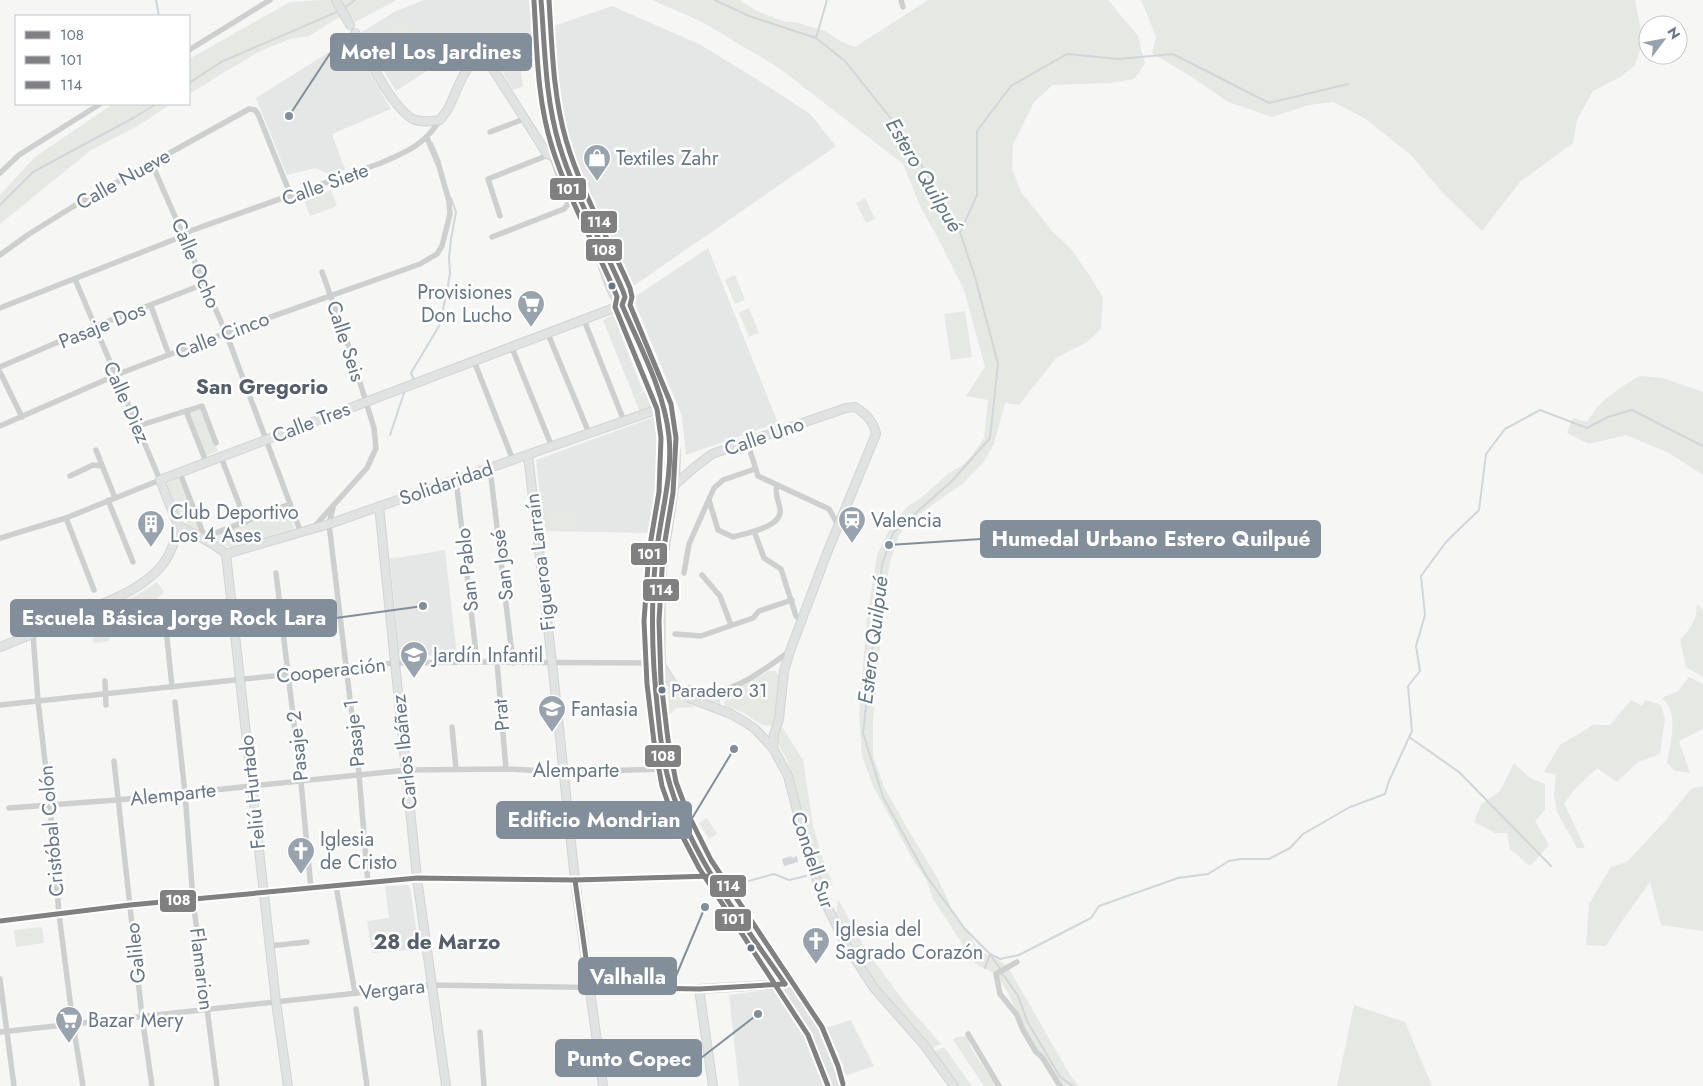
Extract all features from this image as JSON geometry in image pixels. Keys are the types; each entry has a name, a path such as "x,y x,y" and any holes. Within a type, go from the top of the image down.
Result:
{"main road":[{"path":"541,0 549,96 557,136 566,161 623,291 625,297 622,305 670,419 674,438 674,486 662,563 658,661 659,727 669,784 680,817 698,853 815,1031 832,1069 836,1086"},
{"path":"658,661 653,585 656,552 666,493 669,438 664,407"}],"street":[{"path":"190,49 270,0"},
{"path":"336,0 350,25"},
{"path":"355,33 391,96 405,112 413,119 422,122 440,120"},
{"name":"Calle Siete","path":"0,308 190,231 381,163 415,147 428,138 448,107 468,67 479,59 484,59 490,64 524,119 550,155"},
{"path":"0,173 19,155 98,105"},
{"name":"Calle Nueve","path":"0,256 52,219 249,109 255,110 258,114 291,196"},
{"path":"490,132 524,119"},
{"name":"Calle Cinco","path":"0,426 115,376 226,333 420,264 437,254 442,246 449,223 450,208 435,153 428,138"},
{"path":"500,216 488,179 550,155 566,161"},
{"path":"492,236 564,209 568,204 550,155"},
{"name":"Calle Ocho","path":"152,164 226,333 300,532"},
{"name":"Calle Seis","path":"322,272 332,295 374,428 376,440 374,455 367,468 333,507"},
{"name":"Calle Diez","path":"75,279 138,426 178,526"},
{"name":"Pasaje Dos","path":"0,368 95,327 204,284"},
{"name":"Calle Tres","path":"0,538 66,518 206,462 622,305"},
{"path":"151,306 169,355"},
{"path":"584,320 624,421"},
{"path":"548,334 589,433"},
{"path":"512,348 552,447"},
{"path":"474,362 513,460"},
{"path":"0,372 22,417"},
{"path":"138,426 202,406 216,444"},
{"name":"Solidaridad","path":"226,554 329,524 664,407"},
{"name":"Calle Uno","path":"666,493 712,454 846,408 855,407 869,419 875,428 876,434 838,525"},
{"path":"186,411 206,462"},
{"path":"747,441 758,476 829,509 838,525 790,651 784,672 779,719 773,748"},
{"path":"96,450 115,498"},
{"name":"Figueroa Larraín","path":"528,455 564,772 574,880 603,1086"},
{"path":"221,457 246,522"},
{"path":"70,476 93,466 102,466"},
{"name":"San José","path":"490,468 513,663"},
{"path":"684,573 690,544 714,488 723,480 755,469"},
{"path":"180,473 204,533 203,538"},
{"name":"San Pablo","path":"456,479 477,662"},
{"path":"709,500 718,530 733,537 775,523 781,511 775,491 778,486"},
{"path":"108,500 133,562"},
{"path":"203,538 290,504"},
{"name":"Carlos Ibáñez","path":"379,506 417,878 446,1086"},
{"path":"312,529 333,507"},
{"name":"Pasaje 1","path":"333,507 329,524 358,774 368,883"},
{"path":"66,518 94,590"},
{"path":"0,647 117,597 137,586 151,576 168,557 173,547 178,526 217,546 226,554"},
{"path":"754,530 764,558 781,569 796,616 802,621"},
{"name":"Feliú Hurtado","path":"226,554 269,946 288,1086"},
{"name":"Pasaje 2","path":"276,573 301,782 310,889"},
{"path":"702,575 720,596 731,625"},
{"path":"676,634 701,636 753,618 759,611 792,600"},
{"name":"Cristóbal Colón","path":"33,634 59,914 83,1086"},
{"path":"167,638 172,687"},
{"path":"689,688 704,691 724,689 755,675 790,651"},
{"name":"Cooperación","path":"0,705 395,663 658,661"},
{"name":"Condell Sur","path":"658,661 672,683 689,698 731,714 755,729 773,748 788,776 812,868 828,910 844,943 874,988 925,1046 954,1086"},
{"name":"Prat","path":"497,662 506,769"},
{"path":"773,664 784,672"},
{"path":"105,681 106,705"},
{"name":"Flamarion","path":"175,702 185,793 193,900 217,1086"},
{"path":"452,727 456,769"},
{"path":"755,729 768,732 776,728"},
{"name":"Galileo","path":"114,761 142,1016 152,1086"},
{"name":"Alemparte","path":"9,808 117,800 407,770 506,769 564,772 666,769"},
{"path":"0,921 130,905 417,878 574,880 713,876"},
{"path":"336,886 355,993"},
{"path":"269,946 307,942"},
{"path":"1017,962 996,974 1000,994 1016,1015 1036,1052 1042,1057 1060,1086"},
{"path":"0,979 3,1032 14,1086"},
{"name":"Vergara","path":"3,1032 431,985 699,989 785,984"},
{"path":"699,989 712,1086"},
{"path":"356,1009 367,1086"},
{"path":"480,1032 484,1086"},
{"path":"968,1034 999,1086"}],"shaded area":[{"path":"397,0 355,22 349,14 336,19 309,36 290,39 258,52 190,93 190,58 290,2"},
{"path":"424,0 529,0 536,61 520,66 523,86 513,90 487,47 460,61 458,51 396,91 360,33 394,12"},
{"path":"652,0 739,0 759,12 786,22 795,22 825,31 842,42 855,47 928,0 1108,0 1138,36 1145,64 1134,79 1110,83 1053,85 1034,102 1013,145 1012,168 1021,192 1052,231 1071,249 1103,298 1101,329 1087,342 1056,358 1019,405 1005,403 994,444 983,463 962,484 914,518 899,535 890,562 885,593 873,721 873,755 884,787 938,879 951,907 978,948 1008,967 1070,1075 1079,1086 1062,1086 1034,1049 1003,985 992,972 975,963 933,899 926,879 913,860 873,786 862,756 859,715 867,617 877,555 891,526 908,506 922,497 949,473 964,464 984,438 988,400 966,396 985,367 964,290 921,208 903,164 779,68 702,22"},
{"path":"1141,0 1635,0 1638,15 1638,56 1635,65 1622,76 1593,91 1577,120 1573,143 1520,182 1482,231 1441,191 1412,156 1366,119 1333,102 1309,105 1272,117 1228,102 1152,53 1156,37"},
{"path":"612,6 699,44 755,78 810,114 836,146 629,289 571,145 556,84 551,27"},
{"path":"407,16 420,39 395,53 385,35 394,54 382,60 369,36"},
{"path":"350,39 391,109 332,134 345,170 332,175 315,168 287,175 256,98"},
{"path":"349,47 354,56 333,67 329,59"},
{"path":"356,59 361,67 340,79 335,70"},
{"path":"112,105 169,105 136,127 91,150 0,224 0,195 35,157"},
{"path":"331,190 337,206 310,216 304,200"},
{"path":"865,198 875,219 866,223 856,203"},
{"path":"708,248 778,423 686,455 682,416 633,298"},
{"path":"735,275 745,300 735,304 725,280"},
{"path":"749,308 759,333 749,337 739,313"},
{"path":"965,311 972,357 951,360 944,314"},
{"path":"613,315 617,318 621,329 609,335 603,320"},
{"path":"619,330 643,391 634,397 609,335"},
{"path":"1639,376 1663,378 1703,392 1703,475 1669,453 1626,435 1589,444 1567,433 1573,418 1587,422 1604,401"},
{"path":"647,390 652,403 650,407 640,413 634,397"},
{"path":"200,407 218,451 205,456 188,412"},
{"path":"657,416 662,445 661,486 654,509 651,533 544,531 536,460"},
{"path":"180,478 201,533 182,519 167,486 168,483"},
{"path":"288,507 294,529 230,548 220,543 215,537 218,534"},
{"path":"549,512 577,512 577,530 549,530"},
{"path":"445,550 457,655 403,656 399,652 390,559"},
{"path":"157,582 163,590 163,594 110,635 109,641 93,643 92,622 86,618 137,595"},
{"path":"1697,604 1703,610 1703,677 1686,667 1680,640 1692,624 1696,615"},
{"path":"769,671 775,671 779,675 776,717 773,725 765,726 744,713 724,706 726,692"},
{"path":"1689,677 1703,684 1703,729 1679,741 1690,773 1675,771 1667,763 1672,720 1668,704 1662,698 1678,691"},
{"path":"668,687 682,700 695,707 676,708 669,715"},
{"path":"688,692 713,695 721,693 720,704 693,695"},
{"path":"1631,700 1642,706 1646,700 1661,705 1665,719 1660,754 1638,762 1617,782 1597,768 1575,789 1564,803 1585,848 1577,848 1557,812 1554,794 1556,775 1544,772 1560,745 1593,725 1610,725"},
{"path":"782,727 803,760 813,825 833,886 829,887 819,876 813,861 793,777 787,760 777,742"},
{"path":"1514,763 1530,778 1545,784 1545,810 1535,821 1549,845 1530,866 1510,849 1507,833 1495,833 1474,822 1481,804 1500,791"},
{"path":"1703,786 1703,931 1661,925 1650,882 1606,946 1586,945 1589,904 1611,867 1627,862 1666,820 1691,789"},
{"path":"707,818 717,834 709,839 699,823"},
{"path":"791,856 792,858 797,856 798,862 784,866 782,859"},
{"path":"407,885 410,887 419,949 372,953 367,921 389,918 385,886"},
{"path":"838,899 864,947 905,1003 941,1044 931,1049 872,980 844,937 836,920"},
{"path":"42,927 44,943 16,947 14,930"},
{"path":"776,989 805,1034 816,1059 824,1086 739,1086 729,995"},
{"path":"1354,1005 1405,1022 1432,1086 1337,1086"},
{"path":"851,1020 874,1066 844,1076 838,1052 825,1028"},
{"path":"967,1036 971,1048 996,1086 984,1086 953,1040 957,1037"},
{"path":"944,1047 972,1086 958,1086 933,1052"}],"waterway":[{"path":"156,0 159,15"},
{"name":"Estero Quilpué","path":"343,9 355,0"},
{"name":"Estero Quilpué","path":"715,0 749,16 816,38 845,61 904,135 960,232 975,277 998,364 990,438 952,481 893,533 882,565 863,733 883,797 927,877 965,929 990,954 1000,969"},
{"path":"816,38 827,0"},
{"name":"Estero Quilpué","path":"190,82 221,62 339,11"},
{"path":"961,231 977,195 977,131 1011,86 1067,54 1118,59 1173,54 1269,103 1348,84"},
{"name":"Estero Quilpué","path":"0,205 33,172 154,105"},
{"path":"432,143 440,162"},
{"path":"413,381 411,373 439,326 447,292 450,273 451,239 456,212 451,198"},
{"path":"390,435 405,390"},
{"path":"985,968 990,954 1000,959 1019,955 1091,918 1099,906 1178,878 1208,874 1229,861 1269,859 1290,848 1303,834 1350,807 1385,794 1412,731 1408,686 1420,671 1416,646 1425,615 1421,576 1446,542 1479,510 1486,454 1505,429 1540,410 1587,428 1608,417 1632,410 1703,446"},
{"path":"1409,737 1459,772 1551,866"},
{"path":"734,885 774,874 789,880 806,876"},
{"name":"Estero Quilpué","path":"1002,973 1018,996 1027,1021 1060,1077 1073,1086"}],"transit line":[{"name":"108","path":"541,0 548,90 559,144 572,182 623,291 625,297 622,305 657,385 669,436 669,466 656,556 652,615 656,694 661,745 667,774 687,830 701,857 733,909 785,984"},
{"name":"114","path":"549,0 558,106 566,140 587,197 630,288 632,297 630,305 671,404 676,438 673,493 663,553 659,621 661,682 668,740 676,782 688,814 711,860 822,1027 838,1066 843,1084"},
{"name":"101","path":"534,1 543,111 552,147 574,203 616,294 615,307 657,409 661,438 659,492 649,551 644,621 647,684 654,742 662,786 674,820 699,868 808,1035 828,1086"},
{"name":"108","path":"0,921 130,905 417,878 575,880 713,876"},
{"name":"108","path":"575,880 590,987 699,989 785,984"}],"place":[{"name":"Motel Los Jardines","path":"289,116"},
{"name":"Textiles Zahr","path":"597,182"},
{"name":"Provisiones Don Lucho","path":"531,328"},
{"name":"Valencia","path":"852,544"},
{"name":"Humedal Urbano Estero Quilpué","path":"889,545"},
{"name":"Club Deportivo Los 4 Ases","path":"151,548"},
{"name":"Escuela Básica Jorge Rock Lara","path":"423,606"},
{"name":"Jardín Infantil","path":"414,679"},
{"name":"Paradero 31","path":"662,690"},
{"name":"Fantasia","path":"552,733"},
{"name":"Edificio Mondrian","path":"734,749"},
{"name":"Iglesia de Cristo","path":"301,875"},
{"name":"Valhalla","path":"705,907"},
{"name":"Iglesia del Sagrado Corazón","path":"816,965"},
{"name":"Punto Copec","path":"758,1014"},
{"name":"Bazar Mery","path":"69,1044"}],"district":[{"name":"San Gregorio","path":"262,387"},
{"name":"28 de Marzo","path":"437,942"}]}
